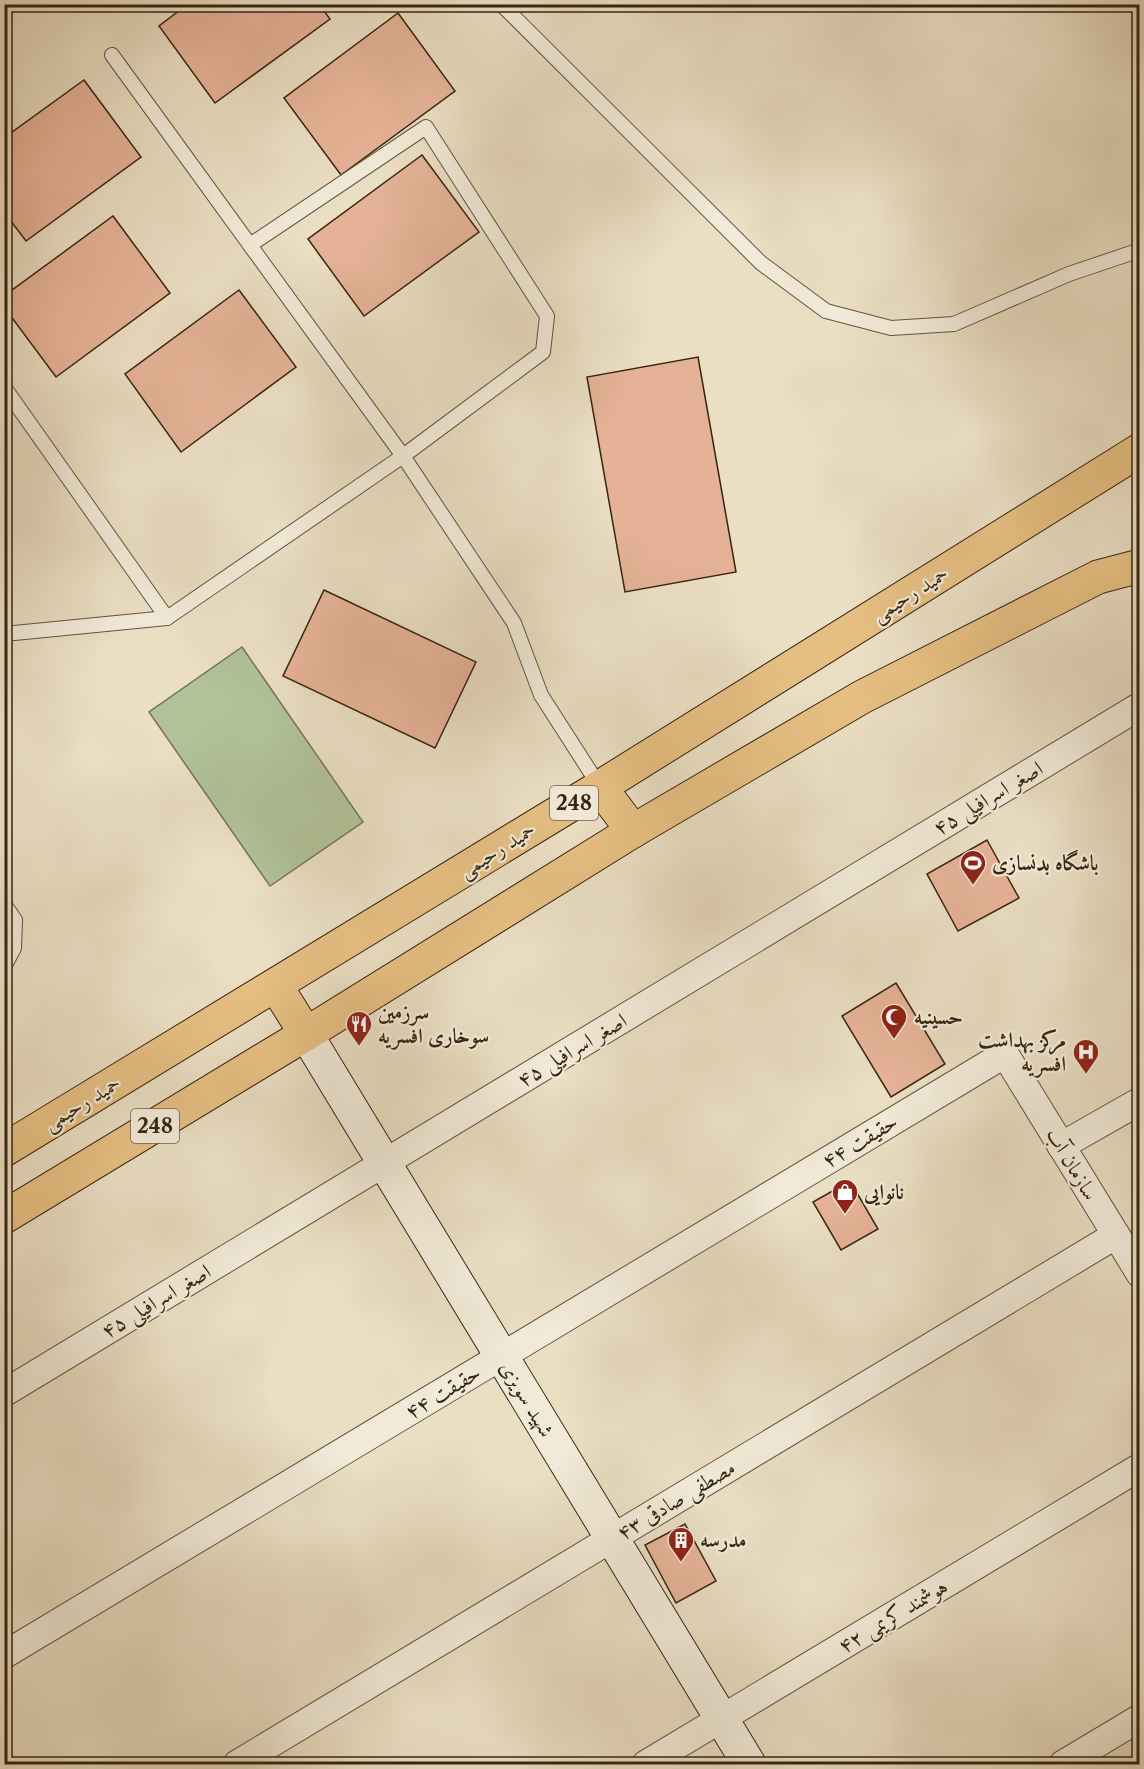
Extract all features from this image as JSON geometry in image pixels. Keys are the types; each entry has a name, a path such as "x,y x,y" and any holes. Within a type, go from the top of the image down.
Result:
{"main road":[{"name":"حمید رحیمی","path":"4,1150 600,787 1140,450"},
{"name":"248","path":"4,1217 306,1034 633,831 862,698 1098,577 1140,566"},
{"path":"600,787 633,831"},
{"path":"276,986 306,1034"},
{"name":"شهید سویزی","path":"306,1034 749,1764"}],"street":[{"name":"اصغر اسرافیلی ۴۵","path":"4,1393 1140,706"},
{"name":"سازمان آب","path":"1005,1054 1140,1274"},
{"name":"حقیقت ۴۴","path":"4,1655 1005,1054"},
{"path":"1062,1146 1140,1101"},
{"name":"مصطفی صادقی ۴۳","path":"237,1764 1116,1235"},
{"name":"هوشمند کریمی ۴۲","path":"646,1764 1140,1467"},
{"path":"1064,1764 1140,1718"}],"lane":[{"path":"501,4 761,263 826,311 891,328 954,324 1069,274 1140,250"},
{"path":"112,55 403,456 514,623 541,694 600,787"},
{"path":"4,634 167,618 403,456 543,352 547,316 426,127 250,245"},
{"path":"4,387 167,618"},
{"path":"4,904 15,920 14,948 4,967"}],"green space":[{"path":"242,647 363,822 270,886 149,712"}],"building":[{"path":"188,4 319,4 330,19 215,103 159,26"},
{"path":"398,13 455,91 341,175 284,98"},
{"path":"84,80 141,157 26,241 4,212 4,138"},
{"path":"422,155 479,232 364,316 308,239"},
{"path":"113,216 170,293 56,377 4,307 4,296"},
{"path":"239,290 296,367 181,452 125,374"},
{"path":"698,357 736,572 625,592 587,377"},
{"path":"324,590 476,662 435,748 283,676"},
{"name":"باشگاه بدنسازی","path":"987,840 1019,898 958,931 927,874"},
{"name":"حسینیه","path":"896,983 945,1064 891,1097 842,1016"},
{"name":"نانوایی","path":"850,1181 878,1229 841,1250 813,1202"},
{"name":"مدرسه","path":"685,1524 716,1581 676,1603 645,1545"}],"place":[{"name":"باشگاه بدنسازی","path":"973,886"},
{"name":"حسینیه","path":"894,1040"},
{"name":"سرزمین سوخاری افسریه","path":"359,1047"},
{"name":"مرکز بهداشت افسریه","path":"1086,1075"},
{"name":"نانوایی","path":"845,1215"},
{"name":"مدرسه","path":"681,1563"}]}
